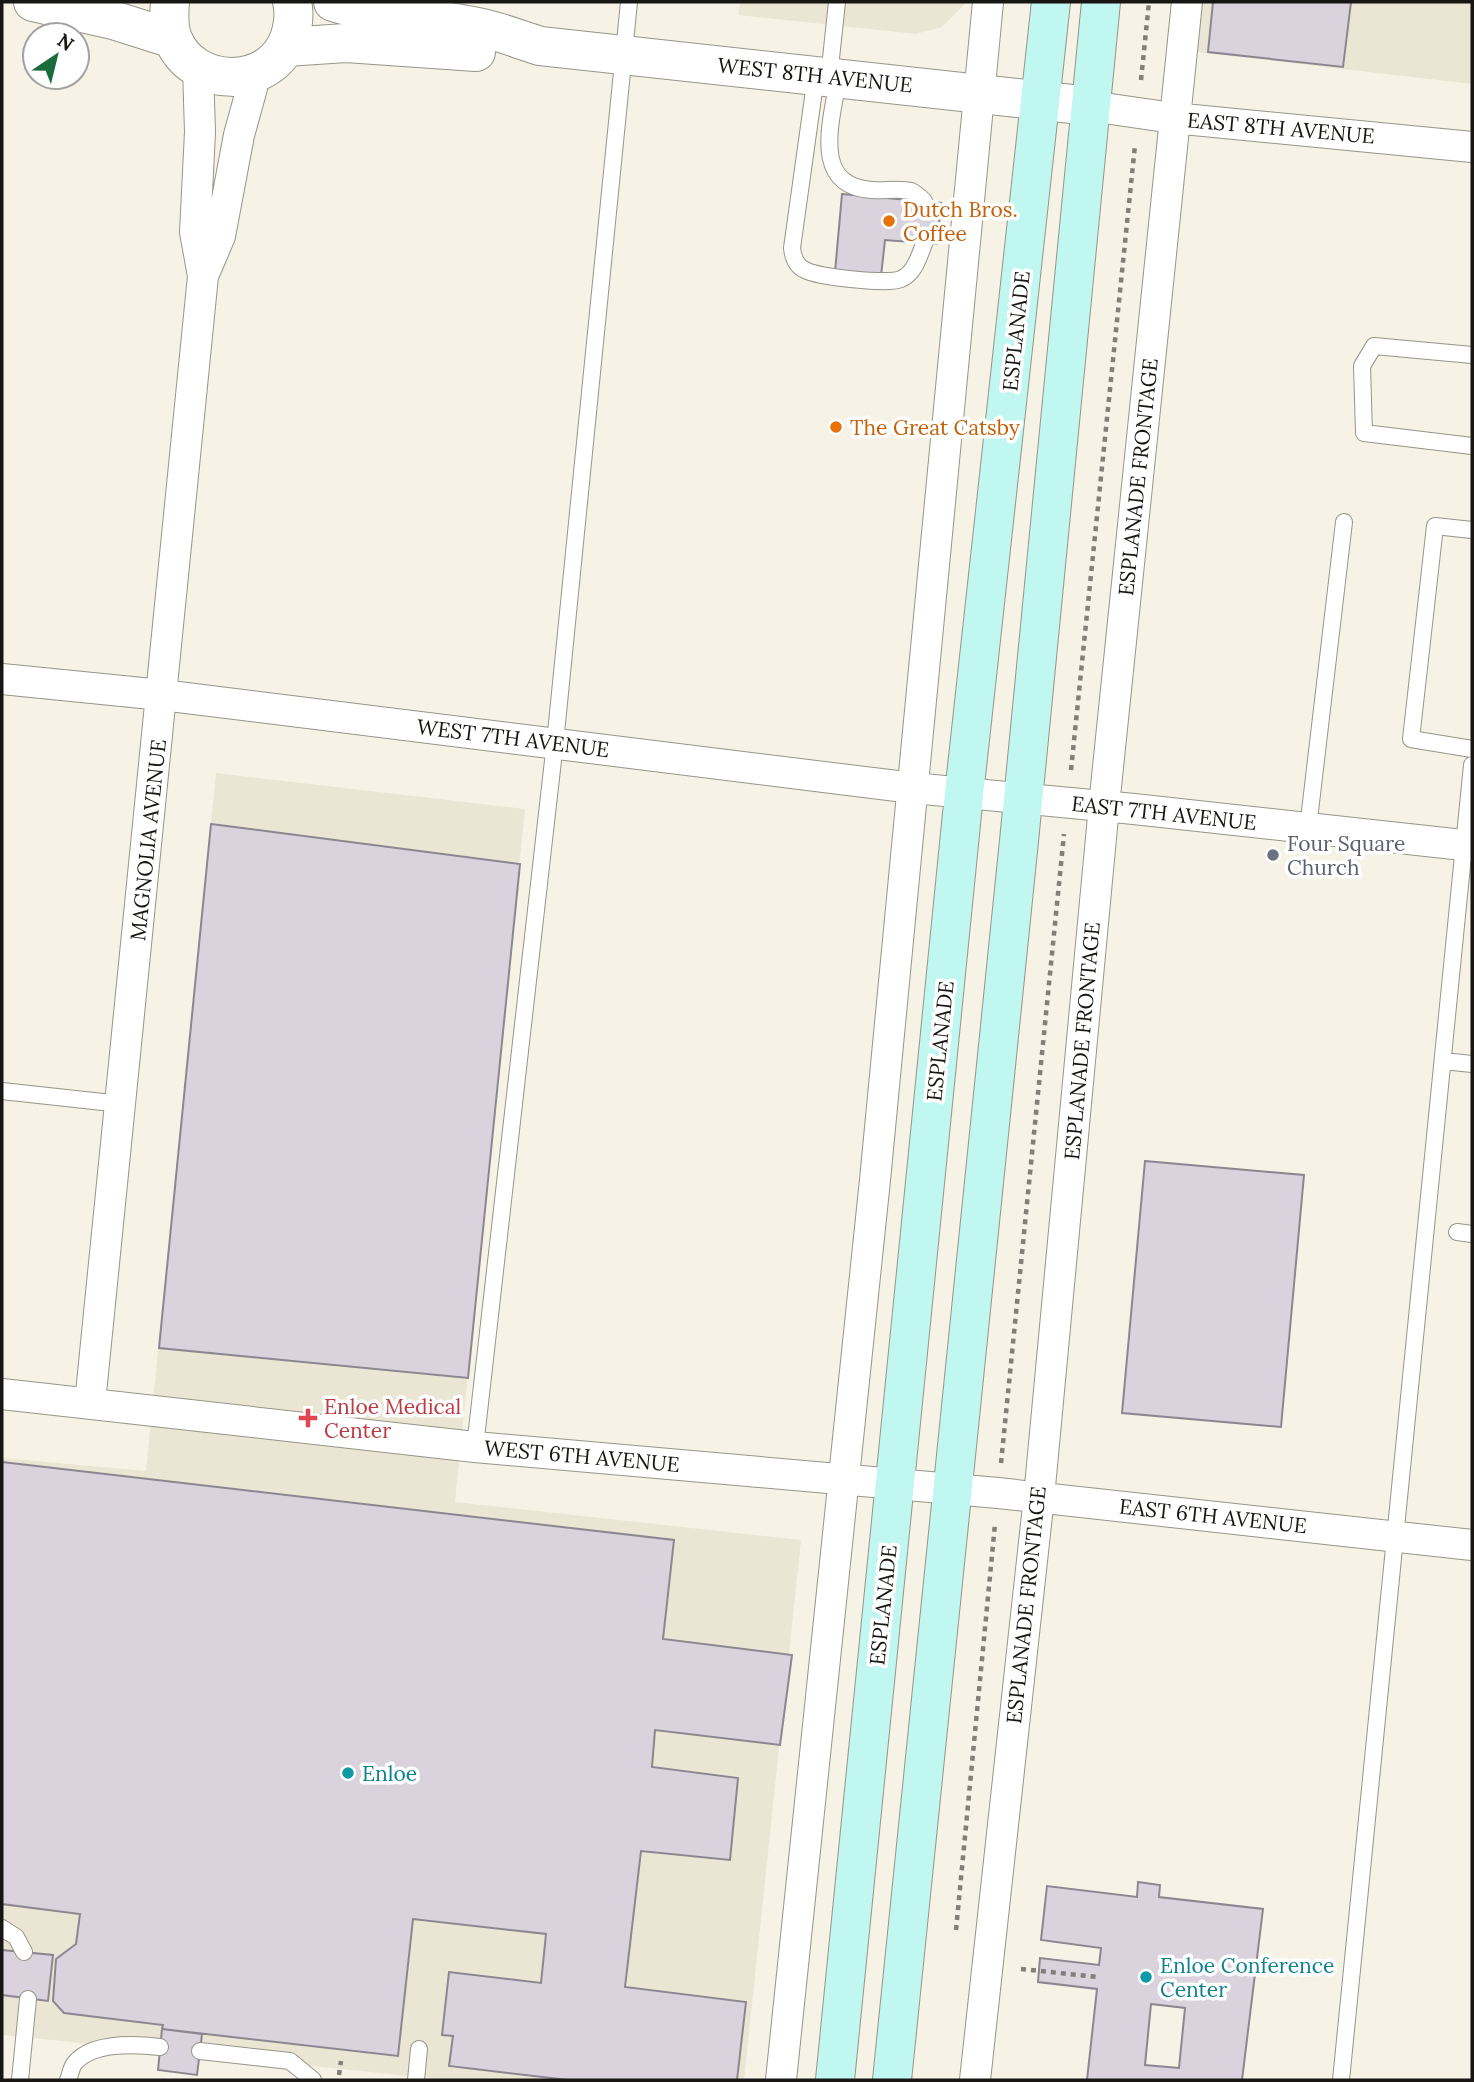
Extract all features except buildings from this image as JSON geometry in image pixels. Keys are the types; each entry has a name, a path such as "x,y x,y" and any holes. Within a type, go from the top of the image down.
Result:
{"main road":[{"name":"ESPLANADE","path":"835,2080 964,794 1051,2"},
{"path":"892,2080 954,1489 1101,2"}],"street":[{"path":"33,2 113,20 173,39"},
{"path":"170,2 169,19 173,39 183,56 198,68 215,76 234,78 253,74 272,63 286,47 293,29 292,2"},
{"name":"WEST 8TH AVENUE","path":"333,2 403,17 479,27 540,46 1090,106"},
{"path":"781,2080 913,788 988,2"},
{"name":"ESPLANADE FRONTAGE","path":"975,2080 1039,1497 1104,806 1187,2"},
{"name":"WEST 8TH AVENUE","path":"286,47 346,43 481,52 540,46"},
{"name":"MAGNOLIA AVENUE","path":"90,1403 203,276 195,232 200,132 198,68"},
{"name":"MAGNOLIA AVENUE","path":"203,276 220,236 253,74"},
{"name":"EAST 8TH AVENUE","path":"1090,106 1173,118 1472,147"},
{"name":"WEST 7TH AVENUE","path":"2,679 162,695 913,788 1023,799"},
{"name":"EAST 7TH AVENUE","path":"1023,799 1468,845"},
{"name":"WEST 6TH AVENUE","path":"2,1394 475,1447 954,1489"},
{"name":"EAST 6TH AVENUE","path":"954,1489 1472,1545"}],"lane":[{"path":"475,1447 555,743 629,2"},
{"path":"836,2 827,77 792,248 794,259 803,270 818,274 884,282 902,279 915,267 924,244"},
{"path":"827,77 831,125 830,160 835,174 846,184 867,190 911,191 925,201"},
{"path":"1472,355 1374,346 1363,366 1364,433 1472,446"},
{"path":"1308,828 1344,522"},
{"path":"1472,530 1435,526 1411,739 1472,750"},
{"path":"1340,2080 1443,1061 1468,845 1472,765"},
{"path":"1443,1061 1472,1064"},
{"path":"2,1091 121,1104"},
{"path":"2,1928 16,1937 24,1952"},
{"path":"20,2080 28,1998"},
{"path":"68,2080 73,2064 93,2051 129,2043 160,2047"},
{"path":"416,2080 419,2049"},
{"path":"200,2051 290,2061 313,2080"}],"path":[{"path":"954,1942 1149,2"},
{"path":"1126,152 1142,154"},
{"path":"983,1539 1004,1542"},
{"path":"1021,1969 1098,1978"},
{"path":"339,2076 341,2061"}],"shaded area":[{"path":"740,2 964,2 964,5 942,27 916,34 738,15"},
{"path":"1203,2 1472,2 1472,84 1197,52"},
{"name":"Enloe Medical Center","path":"216,773 525,809 455,1502 801,1540 744,2080 449,2080 2,2035 2,1458 146,1471"}],"place":[{"name":"Dutch Bros. Coffee","path":"889,221"},
{"name":"The Great Catsby","path":"836,427"},
{"name":"Four Square Church","path":"1273,855"},
{"name":"Enloe Medical Center","path":"308,1418"},
{"name":"Enloe","path":"348,1773"},
{"name":"Enloe Conference Center","path":"1146,1977"}]}
